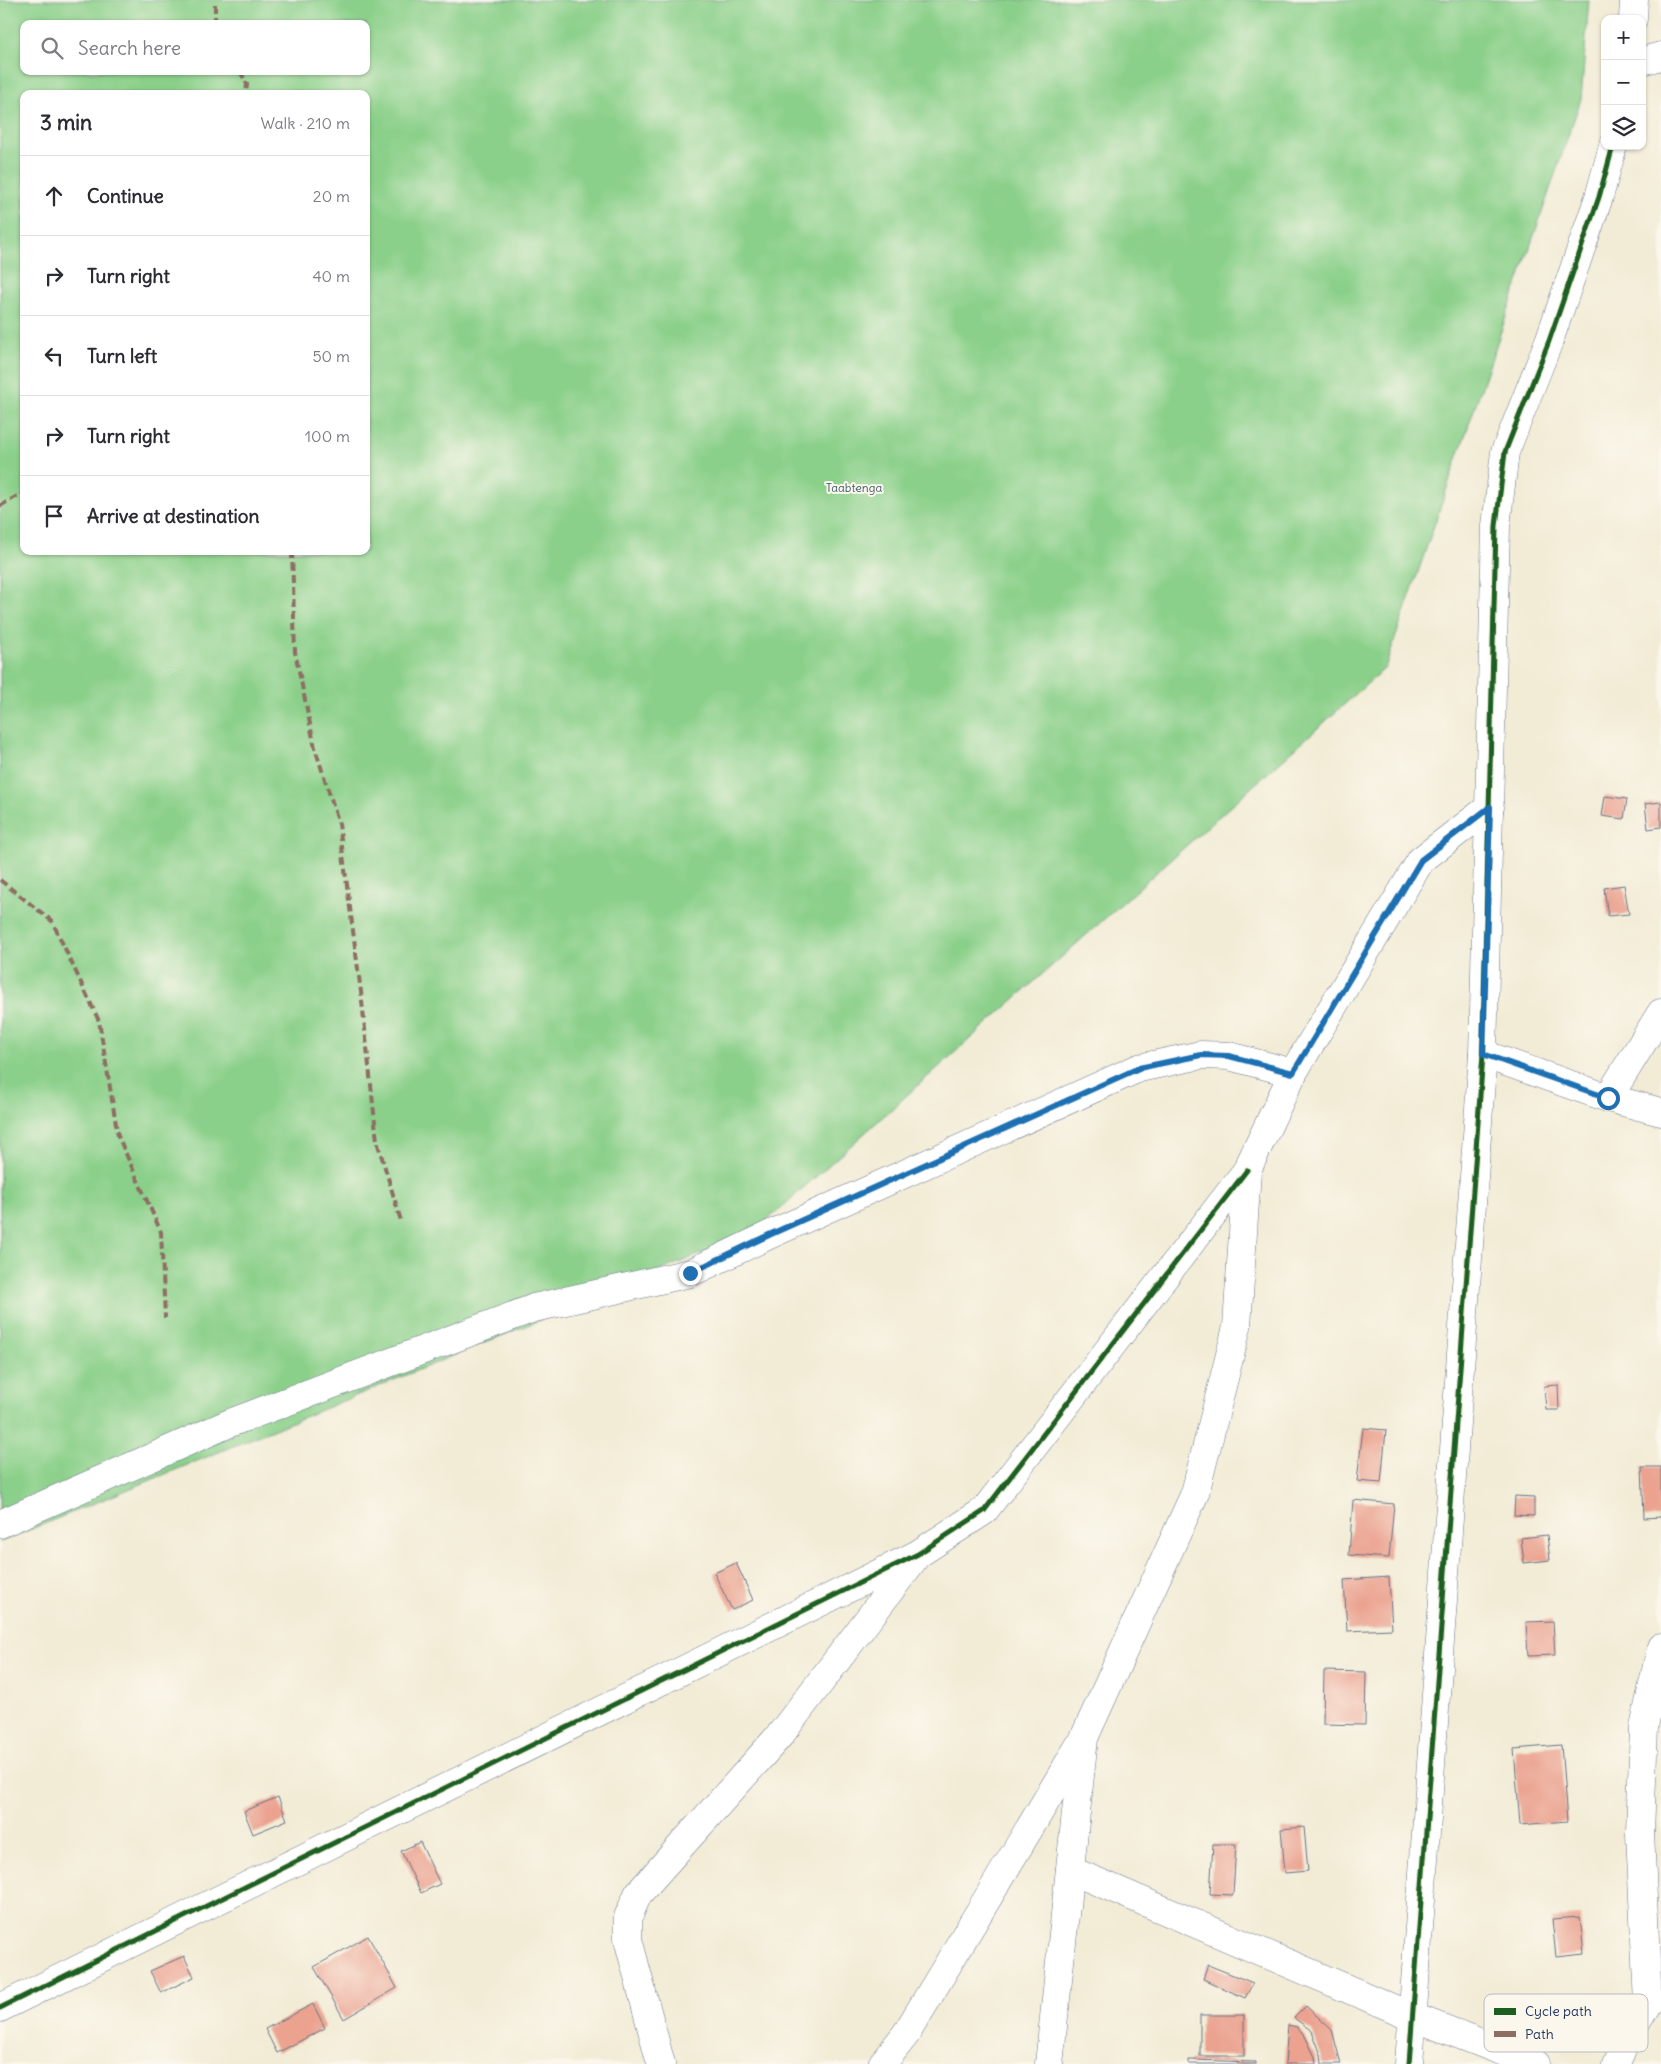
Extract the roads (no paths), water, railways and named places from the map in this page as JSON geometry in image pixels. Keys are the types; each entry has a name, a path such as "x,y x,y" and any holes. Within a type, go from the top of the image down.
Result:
{"street":[{"path":"1633,15 1634,0"},
{"path":"1646,60 1661,56"},
{"path":"1409,2064 1411,2016 1483,1054 1496,526 1505,452 1549,341 1599,197 1612,150"},
{"path":"0,2008 918,1554 984,1510 1247,1170 1293,1073 1421,860 1490,807"},
{"path":"1608,1098 1661,1013"},
{"path":"1483,1054 1608,1098 1661,1112"},
{"path":"0,1524 230,1423 534,1308 690,1273 769,1235 1139,1068 1201,1055 1229,1056 1293,1073"},
{"path":"882,2064 906,2034 1084,1738 1195,1493 1237,1327 1247,1170"},
{"path":"661,2064 628,1939 628,1917 638,1894 780,1735 918,1554"},
{"path":"1648,1994 1640,1833 1644,1727 1661,1647"},
{"path":"1049,2064 1084,1738"},
{"path":"1070,1870 1411,2016 1484,2044"},
{"path":"1504,2052 1535,2064"},
{"path":"1616,2064 1621,2052"}],"park label":[{"name":"Taabtenga","path":"854,488"}]}
